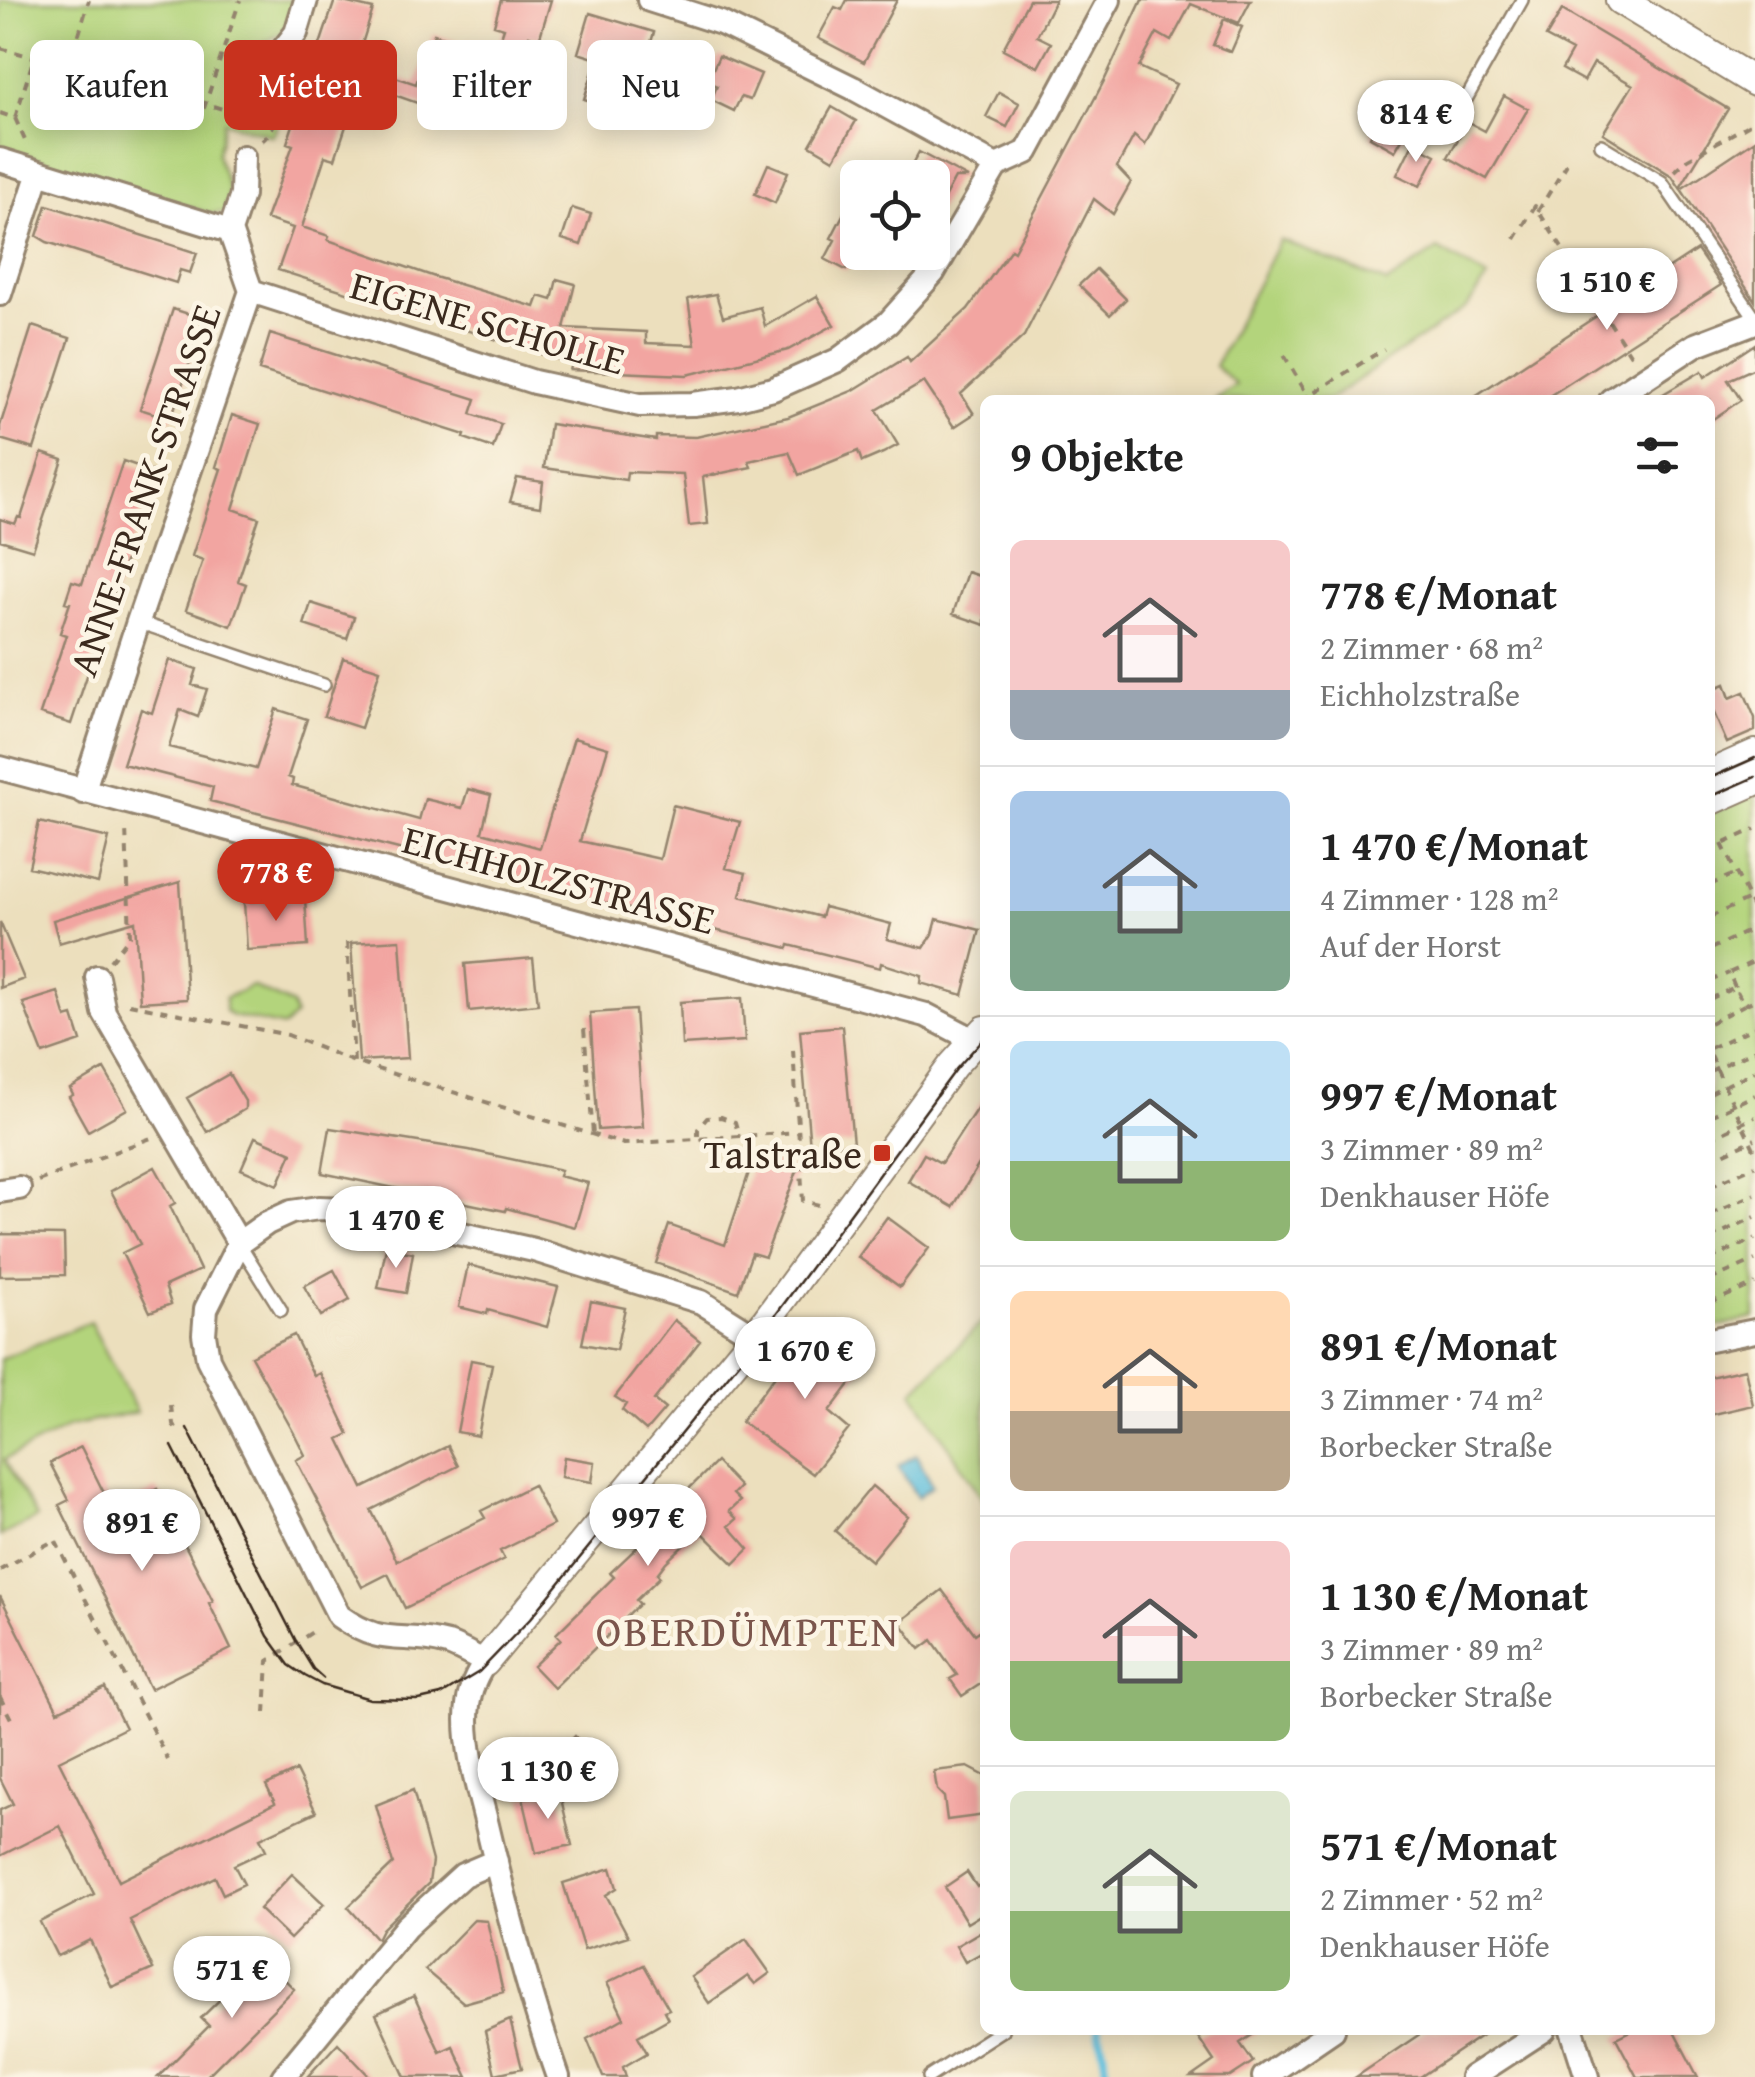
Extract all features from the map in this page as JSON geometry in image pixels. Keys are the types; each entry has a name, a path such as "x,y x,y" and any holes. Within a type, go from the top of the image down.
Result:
{"street":[{"path":"291,40 306,0"},
{"path":"649,0 722,24 854,88 996,166"},
{"name":"EIGENE SCHOLLE","path":"251,291 553,387 640,405 738,398 786,384 830,364 888,323 933,273 996,166 1027,152 1108,0"},
{"path":"1620,0 1755,82"},
{"path":"0,160 230,231 242,195 243,157"},
{"path":"0,294 39,172"},
{"name":"ANNE-FRANK-STRASSE","path":"83,792 251,291 230,231"},
{"path":"1620,395 1696,345 1755,320"},
{"path":"1715,772 1755,754"},
{"name":"EICHHOLZSTRASSE","path":"0,768 926,1015 979,1038"},
{"path":"1715,799 1755,781"},
{"path":"98,977 104,1012 239,1243"},
{"path":"558,2077 540,2025 471,1754 467,1722 471,1686 485,1662 754,1336 979,1038"},
{"path":"485,1662 450,1645 363,1633 339,1616 208,1359 204,1334 206,1308 239,1243 266,1223 291,1212 349,1209 534,1250 682,1296 701,1302 754,1336"},
{"path":"1715,1339 1755,1330"},
{"path":"283,2077 406,1927 463,1875 496,1861"},
{"path":"1264,2077 1326,2035"},
{"path":"1472,2077 1536,2035"},
{"path":"1574,2035 1587,2077"}],"lane":[{"path":"1448,131 1522,0"},
{"path":"1601,145 1662,182 1755,320"},
{"path":"138,622 324,684"},
{"path":"239,1243 281,1310"},
{"path":"929,2077 994,2035"}],"path":[{"path":"76,40 89,0"},
{"path":"204,110 240,0"},
{"path":"0,48 30,57"},
{"path":"0,114 15,118 30,71"},
{"path":"204,101 224,108"},
{"path":"1662,182 1688,159 1755,121"},
{"path":"243,157 272,130"},
{"path":"1538,212 1567,164"},
{"path":"1515,239 1534,206 1646,378"},
{"path":"1310,395 1384,349"},
{"path":"1284,354 1307,395"},
{"path":"98,977 130,936 124,803"},
{"path":"1715,848 1755,829"},
{"path":"1722,844 1755,912"},
{"path":"1715,883 1736,873"},
{"path":"1715,916 1749,900"},
{"path":"1715,947 1755,928"},
{"path":"347,942 354,1062"},
{"path":"1715,980 1755,962"},
{"path":"1729,973 1744,1005"},
{"path":"1715,997 1736,987"},
{"path":"1715,1021 1755,1000"},
{"path":"104,1012 125,1003 288,1035 354,1062 624,1144 798,1132"},
{"path":"1715,1048 1755,1026"},
{"path":"584,1029 592,1134"},
{"path":"793,1050 802,1201 847,1212"},
{"path":"1715,1069 1755,1050"},
{"path":"1715,1090 1755,1072"},
{"path":"1715,1073 1755,1151"},
{"path":"1715,1114 1755,1094"},
{"path":"698,1139 698,1128 707,1118 720,1117 735,1122 738,1136"},
{"path":"1715,1136 1755,1117"},
{"path":"10,1190 174,1130"},
{"path":"1715,1158 1752,1140"},
{"path":"1715,1184 1755,1166"},
{"path":"1715,1212 1755,1194"},
{"path":"1715,1236 1755,1217"},
{"path":"1715,1256 1755,1239"},
{"path":"1715,1278 1755,1260"},
{"path":"1715,1301 1755,1284"},
{"path":"171,1405 178,1434"},
{"path":"0,1570 55,1540 168,1760"},
{"path":"266,1713 268,1660 339,1616"},
{"path":"0,1697 11,1719"}],"green space":[{"path":"0,0 295,0 286,31 269,40 224,40 224,121 217,155 229,190 226,212 210,214 0,147"},
{"path":"253,130 275,130 273,136"},
{"path":"1280,240 1387,283 1438,249 1488,278 1467,307 1335,395 1221,395 1236,385 1215,366"},
{"path":"1755,794 1755,1318 1715,1327 1715,811"},
{"path":"252,986 292,1005 295,1016 284,1027 225,1011 225,998"},
{"path":"90,1322 137,1412 70,1426 4,1460 37,1518 0,1536 0,1359"},
{"path":"980,1324 980,1494 913,1392"}],"water":[{"path":"916,1455 933,1486 917,1497 898,1466"}],"building":[{"path":"335,0 373,9 363,40 322,40"},
{"path":"501,0 551,0 539,40 529,36 528,40 500,40 504,28 494,25"},
{"path":"847,0 897,0 864,62 818,38 835,7 842,10"},
{"path":"1029,0 1055,0 1037,36 1051,43 1038,67 1003,49"},
{"path":"1142,0 1251,0 1239,23 1191,4 1171,41 1157,33 1139,67 1176,84 1145,145 1134,136 1117,167 1131,182 1113,214 1094,199 1024,336 961,394 974,414 954,427 924,382 877,410 898,445 883,453 862,462 858,451 799,475 789,452 749,461 751,467 703,477 708,524 689,526 683,474 627,472 626,480 544,468 550,424 656,440 656,436 696,437 788,417 852,391 907,357 910,362 968,309 1011,249 1014,251"},
{"path":"1562,10 1728,109 1680,188 1672,176 1603,133 1633,85 1594,63 1584,81 1562,69 1572,51 1546,37"},
{"path":"590,13 654,32 652,40 587,40 587,56 578,53"},
{"path":"1224,19 1242,27 1231,52 1213,45"},
{"path":"719,56 761,74 750,100 741,97 734,111 715,102 715,65"},
{"path":"397,78 416,84 417,103 397,96"},
{"path":"1399,86 1424,101 1395,151 1370,137"},
{"path":"999,92 1019,103 1007,127 986,117"},
{"path":"1504,96 1528,109 1487,179 1448,157 1468,122 1485,131"},
{"path":"832,107 856,121 834,159 810,145"},
{"path":"291,130 345,130 335,159 325,156 302,227 329,236 328,240 435,277 535,307 539,296 552,300 557,279 575,284 564,328 646,332 646,343 695,345 688,299 716,294 723,317 760,307 765,326 817,296 834,325 788,350 687,375 570,370 572,364 278,270 293,228 266,219 293,145 287,143"},
{"path":"1755,140 1755,301 1681,189"},
{"path":"1413,143 1436,155 1420,186 1397,175"},
{"path":"919,152 934,160 915,160"},
{"path":"768,164 788,172 775,203 755,194"},
{"path":"950,168 968,178 955,178 950,187"},
{"path":"47,205 197,253 190,273 180,270 176,283 47,242 37,236"},
{"path":"572,208 591,214 581,245 562,239"},
{"path":"840,221 840,267 825,259 835,240 831,238"},
{"path":"1697,250 1721,285 1551,395 1477,395"},
{"path":"1096,269 1126,299 1110,315 1079,285"},
{"path":"173,309 198,317 191,338 197,340 171,419 140,409"},
{"path":"32,326 70,338 34,449 0,439 0,426"},
{"path":"270,334 476,399 471,414 501,424 493,448 464,438 465,435 259,370"},
{"path":"1755,344 1755,368 1728,380 1741,400 1715,418 1715,395 1661,395 1702,371 1705,377"},
{"path":"232,415 260,424 233,509 259,518 238,581 246,584 231,626 186,610 203,560 192,556 221,469 216,467"},
{"path":"42,453 63,460 33,550 0,540 0,519 15,524 21,518"},
{"path":"123,461 155,472 71,724 40,714 66,635 60,633 70,603 65,602 72,581 82,584"},
{"path":"517,478 543,482 540,507 510,502"},
{"path":"967,572 980,576 980,623 953,614"},
{"path":"311,603 354,617 347,639 304,625"},
{"path":"343,658 380,670 361,728 324,716"},
{"path":"169,660 197,669 192,685 207,689 198,717 180,710 169,747 256,769 276,709 307,719 288,777 293,779 292,785 419,820 425,799 462,808 468,789 491,795 482,832 540,848 574,738 608,748 580,841 660,859 673,805 740,822 726,868 746,873 740,896 821,917 824,907 891,924 887,939 924,948 937,919 980,930 963,995 921,983 922,976 881,963 880,968 789,945 788,948 609,904 490,868 489,872 210,801 213,787 123,764 141,709 152,713"},
{"path":"1725,684 1730,698 1744,692 1755,718 1755,731 1727,743 1715,715 1715,688"},
{"path":"39,822 109,838 98,883 29,867"},
{"path":"180,882 187,999 140,1002 135,921 59,943 53,920"},
{"path":"305,898 308,946 247,950 244,902"},
{"path":"0,922 24,979 0,988"},
{"path":"400,940 408,1058 359,1061 351,943"},
{"path":"533,958 538,1004 469,1011 465,964"},
{"path":"58,992 66,1018 73,1016 81,1041 43,1054 23,1003"},
{"path":"742,998 745,1041 682,1045 680,1002"},
{"path":"635,1010 643,1127 598,1130 590,1013"},
{"path":"842,1026 853,1144 810,1147 800,1030"},
{"path":"104,1069 127,1109 88,1131 69,1097 73,1095 70,1089"},
{"path":"229,1074 245,1101 245,1109 207,1132 187,1098"},
{"path":"980,1104 980,1165 953,1207 908,1181 924,1154 941,1163"},
{"path":"330,1128 469,1150 561,1170 559,1176 588,1183 575,1227 506,1208 505,1211 322,1173"},
{"path":"255,1137 292,1153 278,1185 241,1169"},
{"path":"754,1157 797,1171 765,1257 752,1253 738,1292 656,1263 669,1225 725,1245"},
{"path":"155,1167 175,1203 170,1206 200,1270 165,1286 171,1304 150,1312 122,1253 140,1244 111,1191"},
{"path":"887,1217 929,1248 900,1287 858,1257"},
{"path":"0,1234 64,1235 65,1275 0,1276"},
{"path":"386,1248 413,1253 406,1293 378,1288"},
{"path":"468,1265 558,1287 547,1327 488,1310 487,1314 459,1307"},
{"path":"334,1270 350,1300 321,1316 304,1286"},
{"path":"591,1301 625,1308 616,1350 582,1344"},
{"path":"674,1320 700,1341 654,1400 665,1409 646,1431 622,1410 626,1404 615,1397"},
{"path":"810,1329 862,1368 829,1412 849,1429 813,1474 741,1421"},
{"path":"294,1335 314,1376 320,1373 349,1434 339,1439 363,1488 448,1446 458,1466 371,1510 397,1561 485,1518 481,1511 533,1485 553,1525 500,1551 504,1559 405,1608 388,1574 362,1587 296,1460 305,1455 251,1356"},
{"path":"471,1360 492,1364 478,1436 457,1432"},
{"path":"1745,1369 1753,1405 1715,1414 1715,1376"},
{"path":"81,1447 113,1511 157,1489 213,1601 209,1603 231,1649 150,1689 59,1505 69,1500 50,1463"},
{"path":"564,1457 595,1462 592,1482 561,1477"},
{"path":"716,1462 740,1487 733,1494 740,1501 729,1511 737,1519 729,1526 749,1549 734,1564 700,1530 666,1562 657,1574 660,1577 636,1600 640,1604 554,1688 533,1666 561,1639 556,1634 614,1577 610,1573 645,1540 641,1536"},
{"path":"872,1486 908,1516 871,1561 835,1531"},
{"path":"942,1590 975,1634 980,1630 980,1684 962,1696 950,1679 957,1675 932,1640 920,1649 900,1622"},
{"path":"0,1596 58,1711 105,1688 125,1728 59,1761 119,1881 275,1803 266,1785 296,1771 316,1812 260,1838 266,1850 234,1865 244,1884 223,1894 215,1877 130,1920 153,1969 112,1987 90,1940 57,1956 40,1922 94,1894 60,1826 0,1856 0,1810 13,1804 0,1778"},
{"path":"575,1736 597,1760 569,1788 546,1764"},
{"path":"968,1767 980,1773 980,1816 947,1820 934,1771"},
{"path":"413,1790 432,1861 429,1883 382,1929 377,1939 348,1907 393,1864 376,1805"},
{"path":"559,1790 572,1845 536,1853 523,1798"},
{"path":"611,1868 617,1888 606,1895 628,1936 584,1950 563,1883"},
{"path":"967,1872 977,1887 980,1885 980,1915 967,1923 945,1887"},
{"path":"292,1874 324,1904 290,1939 259,1909"},
{"path":"474,1920 487,1921 503,1992 464,2003 425,1970"},
{"path":"980,1932 980,1954 965,1962 956,1946"},
{"path":"746,1939 770,1973 755,1984 748,1976 709,2003 691,1977"},
{"path":"263,1957 294,1989 206,2077 158,2077 209,2026 201,2018"},
{"path":"644,1965 669,2009 664,2011 668,2019 638,2036 647,2053 623,2067 626,2077 603,2077 587,2039 624,2018 607,1983"},
{"path":"414,1996 440,2052 453,2046 468,2077 405,2077 376,2014"},
{"path":"510,2020 522,2068 495,2074 485,2031"},
{"path":"1252,2035 1240,2043 1253,2062 1230,2077 1191,2077 1214,2061 1198,2037"},
{"path":"1419,2035 1483,2035 1420,2077 1356,2077"},
{"path":"1676,2035 1698,2077 1637,2077 1616,2038"},
{"path":"338,2043 370,2077 307,2077"}],"waterway":[{"path":"1100,2035 1108,2077"}],"tram line":[{"path":"1715,776 1755,758"},
{"path":"1715,795 1755,777"},
{"path":"172,1446 268,1636 289,1665 322,1685 370,1699 419,1700 441,1695 479,1672 531,1618 758,1339 957,1068 980,1043"},
{"path":"187,1428 296,1641 323,1678"}],"place":[{"name":"Talstraße","path":"882,1153"}],"district":[{"name":"OBERDÜMPTEN","path":"748,1630"}]}
